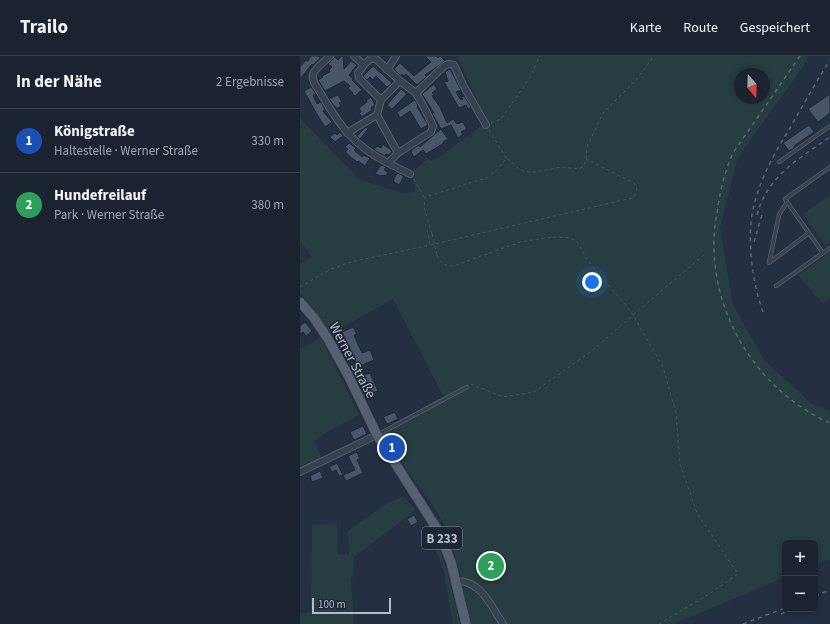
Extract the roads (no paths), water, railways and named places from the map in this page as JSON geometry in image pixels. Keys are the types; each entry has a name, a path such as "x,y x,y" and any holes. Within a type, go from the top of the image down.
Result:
{"main road":[{"name":"Werner Straße","path":"300,302 314,318 332,344 377,435 439,532 446,546 466,624"}],"street":[{"path":"330,56 315,72 313,79 334,117 362,148 410,174"},
{"path":"354,56 364,65"},
{"path":"387,70 396,56"},
{"path":"381,100 359,78 358,73 370,59 374,58 416,93 433,128 431,132 398,154 388,163"},
{"path":"416,93 444,66 448,64 454,65 463,85 486,125"},
{"path":"398,154 377,115 381,100 400,81"},
{"path":"347,133 377,115"},
{"path":"300,472 377,435"},
{"path":"456,581 470,582 481,590 503,624"}],"lane":[{"path":"780,162 830,128"},
{"path":"809,233 768,263 779,215 787,202 785,199 830,167"},
{"path":"787,202 823,253"},
{"path":"776,286 830,248"},
{"path":"377,435 467,387"}],"railway":[{"path":"800,56 733,153 720,192 715,227 714,248 716,276 723,302 733,328 747,352 764,374 783,393 806,410 830,423"},
{"path":"763,312 756,287 751,259 750,231 754,205 760,185 774,156 830,60"},
{"path":"757,215 768,189 786,169 830,137"},
{"path":"754,242 763,211"},
{"path":"818,595 830,590"},
{"path":"743,624 782,609"},
{"path":"781,614 786,612"}],"place":[{"name":"Königstraße","path":"392,448"},
{"name":"Hundefreilauf","path":"491,566"}]}
